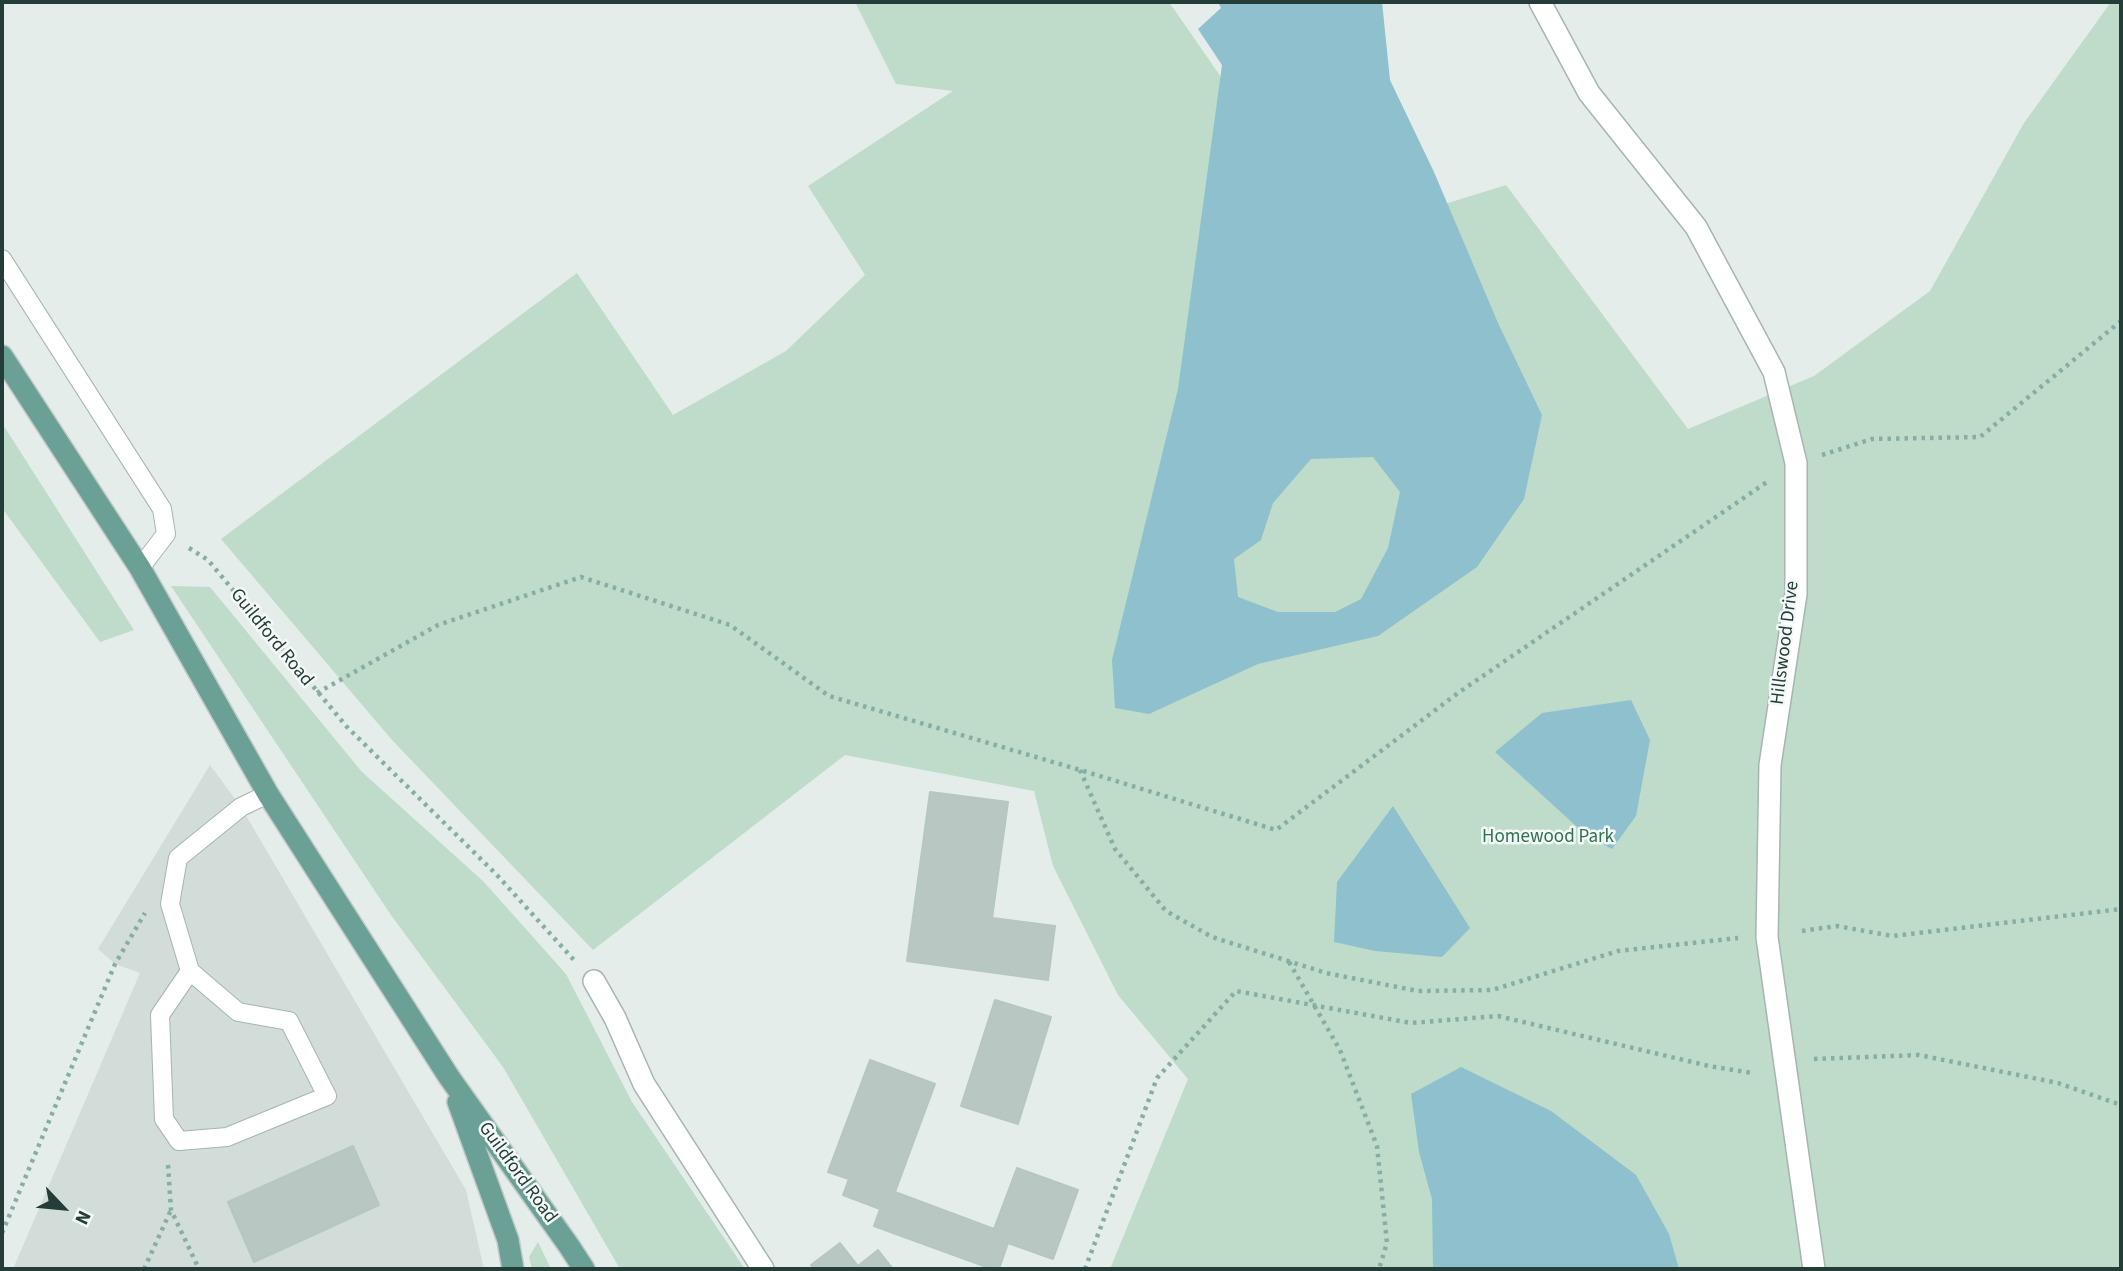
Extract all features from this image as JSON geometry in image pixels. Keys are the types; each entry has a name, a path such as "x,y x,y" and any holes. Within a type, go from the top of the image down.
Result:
{"main road":[{"name":"Guildford Road","path":"2,356 141,568 268,794 449,1077 584,1269"},
{"name":"Guildford Road","path":"449,1077 508,1240 513,1269"}],"street":[{"name":"Hillswood Drive","path":"1540,2 1589,93 1696,227 1774,372 1796,463 1796,594 1770,765 1767,937 1814,1269"},
{"path":"594,981 615,1018 644,1084 763,1269"}],"lane":[{"path":"2,259 162,509 166,534 141,568"},
{"path":"190,971 160,1015 164,1119 179,1141 227,1137 327,1096 289,1021 238,1012 190,971 170,904 178,858 241,807 268,794"}],"path":[{"path":"317,693 438,625 581,577 730,625 829,696 1276,830 1458,693 1796,463 1872,439 1980,437 2121,321"},
{"name":"Guildford Road","path":"166,534 208,560 347,727 496,874 594,981"},
{"path":"1080,770 1115,849 1166,911 1212,937 1326,973 1418,991 1492,990 1618,951 1742,938"},
{"path":"2,1233 115,964 150,905"},
{"path":"1802,931 1837,926 1894,936 2121,909"},
{"path":"1288,961 1340,1050 1377,1146 1387,1243 1379,1269"},
{"path":"1086,1269 1157,1078 1236,992 1411,1023 1499,1016 1709,1066 1752,1073"},
{"path":"1805,1059 1919,1055 2058,1083 2121,1105"},
{"path":"164,1119 172,1210 199,1269"},
{"path":"144,1269 172,1210"}],"shaded area":[{"path":"210,765 241,807 466,1190 484,1269 13,1269 140,973 115,964 98,949"}],"green space":[{"name":"Homewood Park","path":"855,2 1169,2 1221,77 1194,282 1506,185 1688,429 1814,376 1930,291 2024,123 2111,2 2121,2 2121,1269 1110,1269 1188,1079 1118,995 1053,866 1034,791 845,755 593,950 392,740 221,539 577,273 673,415 786,351 865,275 808,186 953,91 896,84"},
{"path":"2,423 134,630 100,642 2,508"},
{"path":"171,586 210,587 362,772 483,881 566,974 632,1102 745,1269 620,1269 503,1067 391,915"},
{"path":"538,1242 551,1269 532,1269 529,1257"}],"water":[{"path":"1218,2 1382,2 1390,80 1542,415 1524,499 1477,567 1378,636 1258,664 1149,714 1115,708 1112,660 1178,389 1222,65 1198,29 1221,8","holes":["1373,457 1400,492 1388,548 1361,599 1335,612 1278,612 1238,597 1234,559 1261,540 1273,503 1311,459"]},
{"path":"1631,700 1650,740 1636,816 1612,849 1587,836 1495,752 1542,713"},
{"path":"1393,806 1470,928 1442,957 1375,951 1334,942 1337,882"},
{"path":"1461,1067 1551,1111 1636,1175 1669,1234 1679,1269 1433,1269 1432,1199 1419,1152 1411,1094"}],"building":[{"path":"930,792 1008,802 992,918 1055,926 1048,980 907,961"},
{"path":"995,1000 1051,1017 1018,1124 961,1106"},
{"path":"870,1060 935,1084 895,1192 994,1229 1017,1168 1078,1190 1053,1259 1008,1243 999,1269 992,1269 874,1226 880,1209 843,1195 849,1179 828,1172"},
{"path":"353,1146 379,1205 254,1262 228,1202"},
{"path":"840,1243 858,1266 878,1250 893,1269 814,1269 811,1265"}]}
